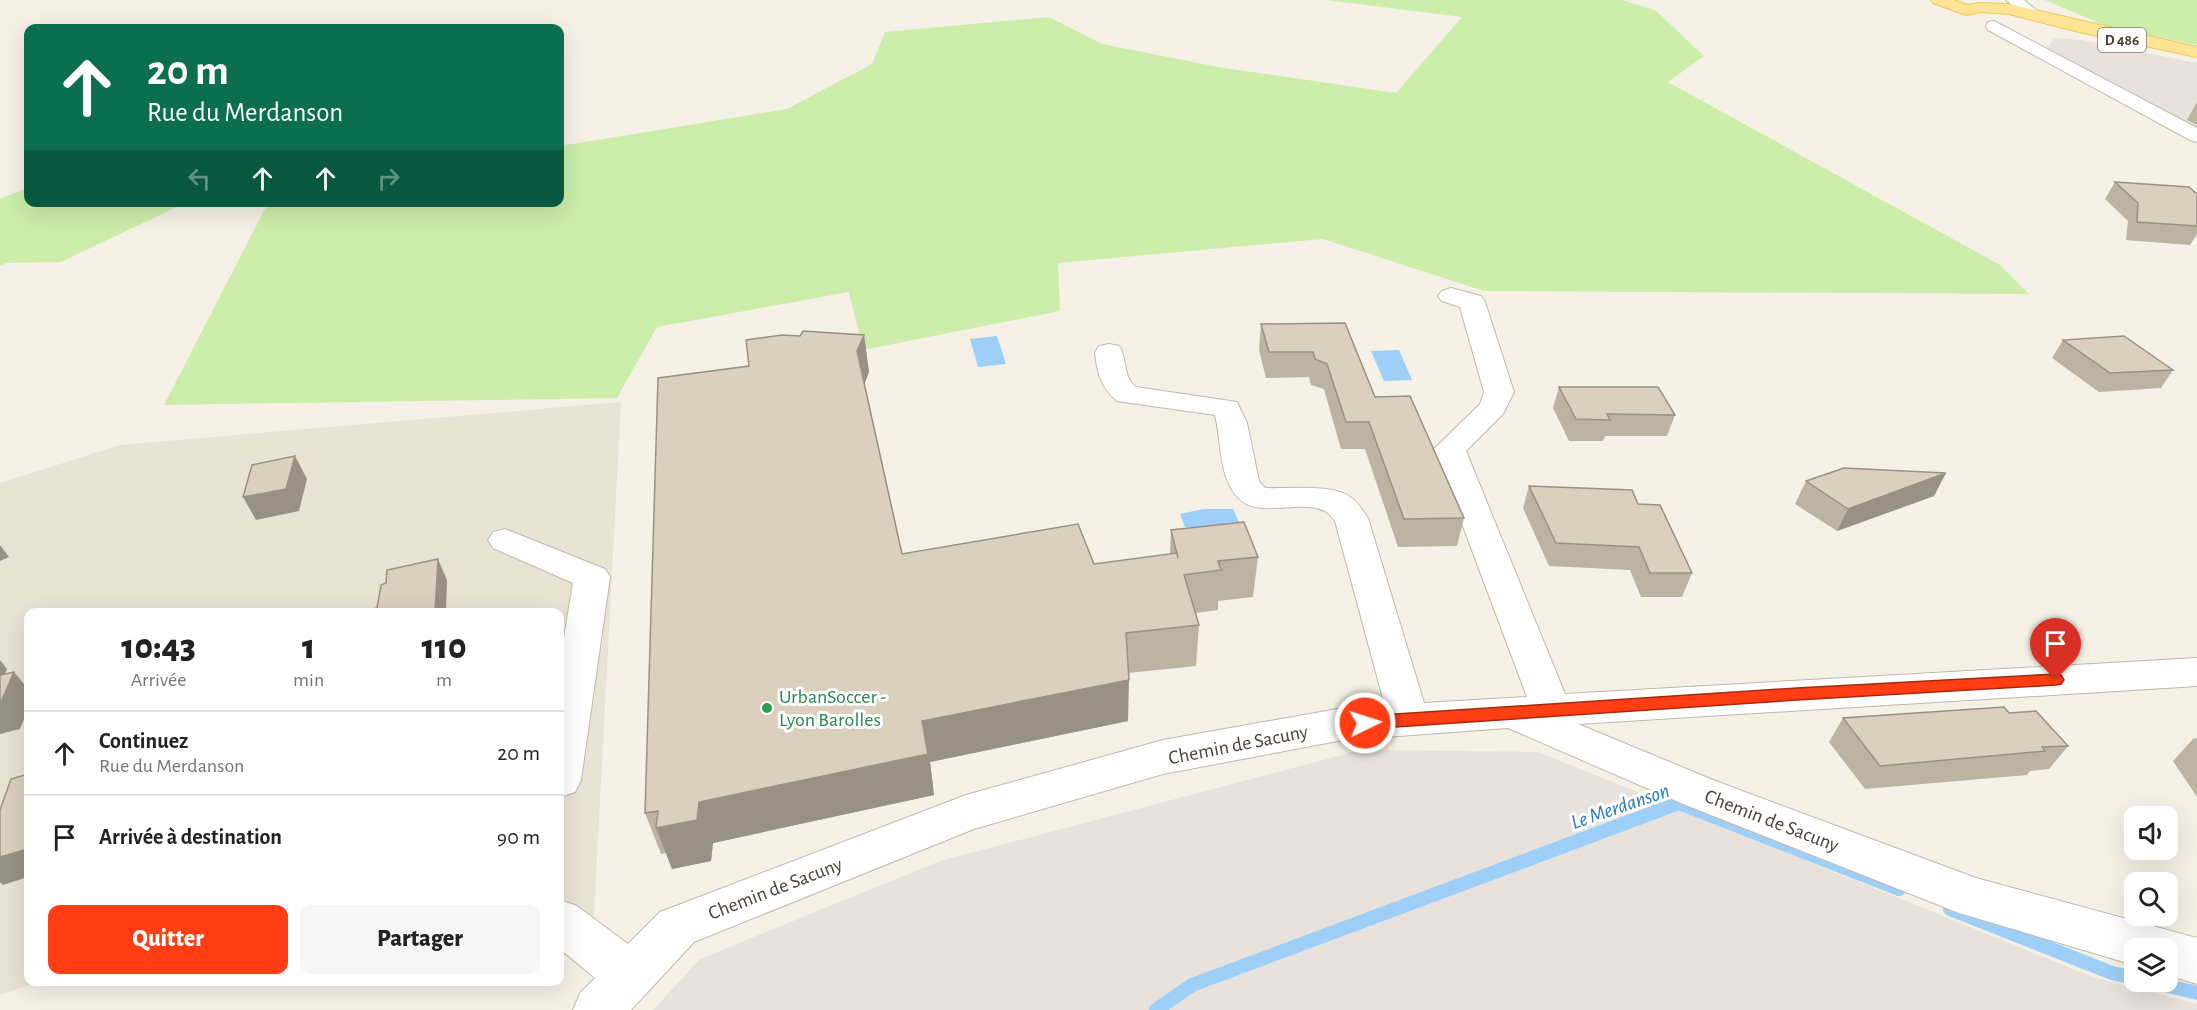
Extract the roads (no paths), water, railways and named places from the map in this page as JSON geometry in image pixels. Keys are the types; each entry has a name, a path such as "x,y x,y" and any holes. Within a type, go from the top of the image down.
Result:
{"main road":[{"path":"1939,0 1960,5 2003,4 2032,13 2043,27"},
{"path":"1960,5 1973,20 1994,26 2043,27"},
{"name":"D 486","path":"2043,27 2106,36 2197,54"}],"street":[{"path":"1994,26 2035,51 2062,63 2197,136"},
{"path":"2043,27 2030,38 2062,63"},
{"path":"1451,296 1472,302 1499,392 1493,408 1450,450 1532,711 2197,672"},
{"path":"1109,352 1111,374 1116,387 1127,395 1227,408 1232,421 1243,485 1251,494 1261,498 1298,497 1337,502 1351,518 1409,720"},
{"path":"505,540 592,576 564,754"},
{"name":"Chemin de Sacuny","path":"598,1010 677,927 966,813 1163,757 1343,724 1532,711 1698,792 1975,898 2124,940"},
{"path":"564,924 631,976"},
{"path":"2178,956 2197,961"}],"water":[{"path":"997,336 1006,364 978,367 970,339"},
{"path":"1399,350 1412,380 1384,381 1371,351"},
{"path":"1203,509 1233,509 1239,522 1218,529 1185,527 1180,514"}],"waterway":[{"name":"Le Merdanson","path":"1156,1010 1192,985 1679,803 1899,889"},
{"name":"Le Merdanson","path":"1950,909 2124,976"},
{"name":"Le Merdanson","path":"2178,988 2197,993"}],"place":[{"name":"UrbanSoccer - Lyon Barolles","path":"767,708"}]}
